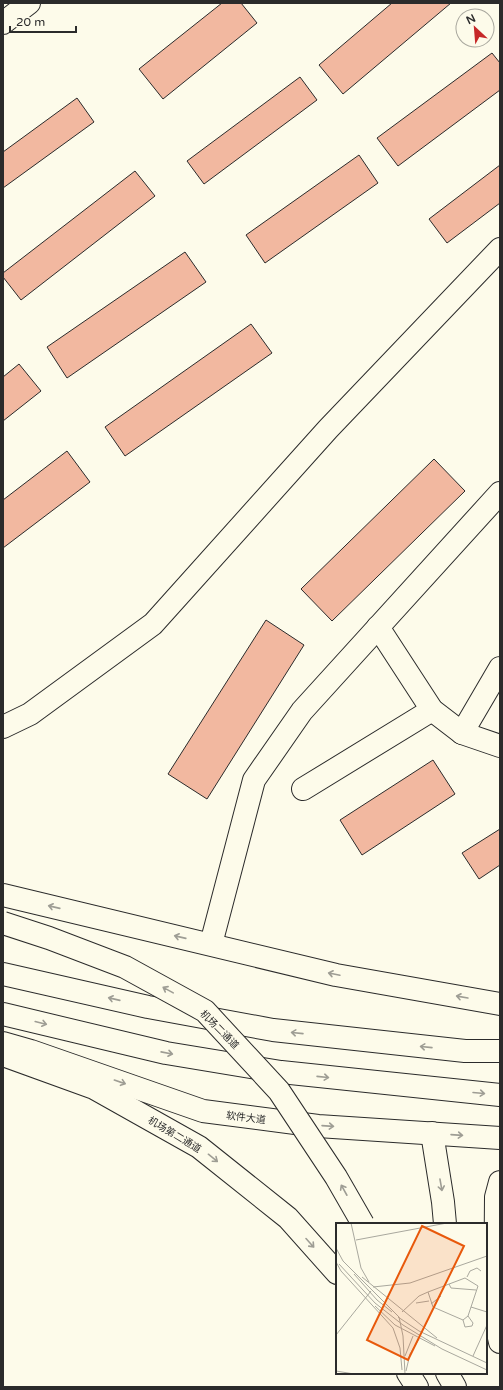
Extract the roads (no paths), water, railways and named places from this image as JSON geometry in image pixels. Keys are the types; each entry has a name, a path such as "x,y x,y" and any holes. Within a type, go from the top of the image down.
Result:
{"main road":[{"path":"3,23 29,3"},
{"path":"3,727 30,714 153,624 328,428 500,250"},
{"path":"211,944 254,780 302,711 500,493"},
{"path":"378,627 432,710 462,733 500,746"},
{"path":"462,733 500,668"},
{"path":"303,789 432,710"},
{"path":"3,895 336,975 500,1004"},
{"name":"机场二通道","path":"3,923 49,938 125,967 205,1011 279,1091 336,1177 362,1223"},
{"path":"3,974 148,1007 273,1030 465,1051 500,1051"},
{"path":"3,1014 166,1053 281,1072 500,1095"},
{"name":"软件大道","path":"3,1043 31,1051 203,1111 318,1126 500,1138"},
{"name":"机场第二通道","path":"3,1055 94,1088 199,1147 288,1218 336,1272"},
{"path":"432,1133 444,1202 445,1223"},
{"path":"500,1182 496,1197 496,1320 500,1342"},
{"path":"409,1374 417,1387"},
{"path":"448,1374 454,1387"},
{"path":"458,1374 461,1387"}]}
